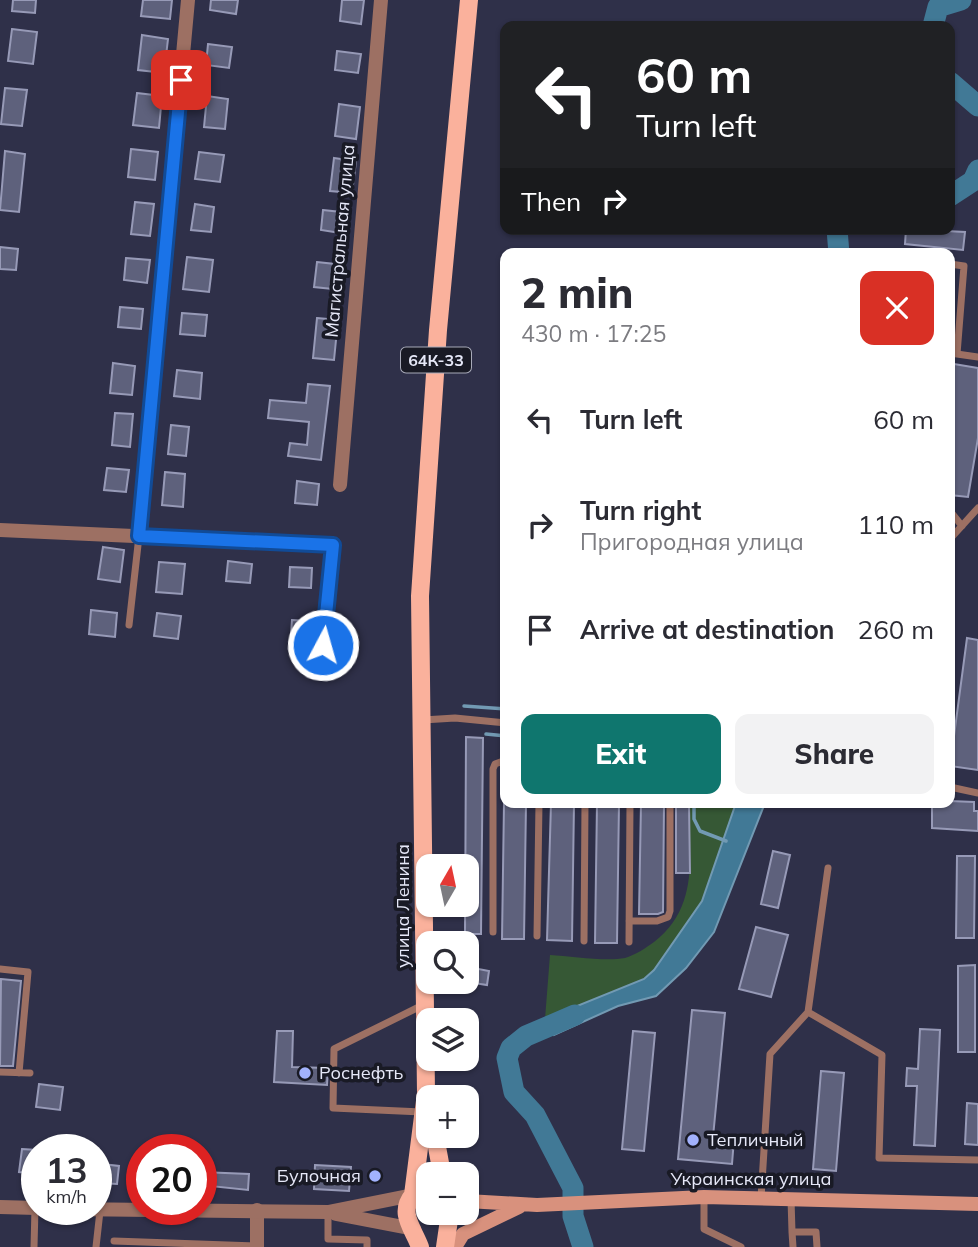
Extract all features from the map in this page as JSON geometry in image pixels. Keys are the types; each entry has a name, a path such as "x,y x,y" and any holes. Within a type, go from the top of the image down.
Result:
{"main road":[{"name":"64К-33","path":"422,720 420,596 438,330 469,0"},
{"name":"улица Ленина","path":"422,720 423,1004 426,1085"},
{"path":"437,1148 440,1162"},
{"path":"439,1156 442,1162"},
{"path":"479,1194 530,1205"},
{"name":"улица Ленина","path":"416,1197 405,1208 420,1247"},
{"name":"Украинская улица","path":"479,1202 530,1205 704,1197 978,1204"},
{"name":"Украинская улица","path":"414,1229 428,1234 530,1205"},
{"path":"455,1247 463,1234 476,1225 530,1205"}],"street":[{"path":"139,536 188,0"},
{"name":"Магистральная улица","path":"340,485 382,0"},
{"path":"0,530 333,545"},
{"path":"328,1212 416,1193"},
{"path":"0,1207 21,1208"},
{"path":"257,1210 257,1247"},
{"path":"112,1211 328,1212 414,1229"}],"lane":[{"path":"955,265 964,266 955,338"},
{"path":"955,354 978,357"},
{"path":"955,534 978,508"},
{"path":"955,517 962,526"},
{"path":"129,625 139,536"},
{"path":"323,645 333,545"},
{"path":"422,720 500,723"},
{"path":"493,932 493,769 495,764 500,762"},
{"path":"955,788 978,793"},
{"path":"537,936 540,808"},
{"path":"584,941 585,808"},
{"path":"629,942 630,808"},
{"path":"629,921 657,922 668,917 670,808"},
{"path":"761,1198 770,1054 808,1012 828,868"},
{"path":"0,969 28,972 19,1073"},
{"path":"416,1104 333,1108 334,1049 423,1004"},
{"path":"808,1012 883,1055 879,1158 978,1160"},
{"path":"0,1072 30,1073"},
{"path":"704,1197 704,1228 741,1247"},
{"path":"792,1199 793,1247"},
{"path":"328,1212 328,1239 367,1240 367,1247"},
{"path":"34,1247 35,1225"},
{"path":"96,1247 98,1225"},
{"path":"792,1232 816,1232 817,1247"},
{"path":"114,1241 257,1247"}],"green space":[{"path":"689,808 734,808 702,901 654,970 644,979 545,1019 550,955 617,959 648,947 669,928 679,913 689,879"}],"water":[{"path":"734,808 763,808 714,932 686,968 656,996 618,1006 554,1035 545,1019 644,979 654,970 702,901"}],"building":[{"path":"13,0 36,0 35,13 12,11"},
{"path":"143,0 172,0 170,19 141,16"},
{"path":"211,0 238,0 236,14 210,10"},
{"path":"342,0 364,0 361,24 340,21"},
{"path":"12,29 37,32 33,64 8,61"},
{"path":"142,35 168,39 164,73 138,70"},
{"path":"208,44 232,47 229,68 206,65"},
{"path":"337,51 361,54 358,73 335,70"},
{"path":"5,88 27,90 22,126 1,124"},
{"path":"137,93 162,96 159,128 133,125"},
{"path":"207,96 228,99 225,129 204,127"},
{"path":"339,104 360,107 356,139 335,136"},
{"path":"131,149 158,152 155,180 128,177"},
{"path":"5,151 25,154 19,212 0,210"},
{"path":"199,152 224,155 220,182 195,179"},
{"path":"334,158 356,161 352,193 330,191"},
{"path":"135,202 154,204 150,236 131,234"},
{"path":"195,204 214,207 211,232 191,230"},
{"path":"323,210 350,213 347,234 321,230"},
{"path":"955,231 965,232 963,250 905,244 906,235 955,235"},
{"path":"0,247 18,249 16,270 0,269"},
{"path":"187,257 213,260 209,292 183,289"},
{"path":"126,258 150,260 147,283 124,280"},
{"path":"317,262 344,265 342,290 314,287"},
{"path":"120,307 143,309 141,329 118,327"},
{"path":"182,313 207,315 205,336 180,334"},
{"path":"317,318 338,320 334,360 313,358"},
{"path":"113,363 135,366 132,395 110,393"},
{"path":"955,364 978,368 978,438 968,497 955,496"},
{"path":"177,370 202,373 200,399 174,396"},
{"path":"308,384 330,386 321,460 288,456 290,443 307,445 309,422 268,418 270,400 306,403"},
{"path":"115,413 133,414 130,447 112,445"},
{"path":"171,425 189,427 186,456 168,454"},
{"path":"107,468 129,470 126,492 104,490"},
{"path":"165,472 185,474 183,507 162,505"},
{"path":"297,481 319,484 317,505 295,503"},
{"path":"103,547 124,550 120,582 98,579"},
{"path":"228,561 252,564 250,583 226,581"},
{"path":"159,562 185,564 182,594 156,592"},
{"path":"290,567 312,568 311,588 289,587"},
{"path":"91,610 117,613 115,637 89,634"},
{"path":"157,613 181,616 178,639 154,636"},
{"path":"292,620 310,621 307,651 290,649"},
{"path":"967,638 978,640 978,770 955,767 955,728"},
{"path":"466,737 483,738 481,934 479,931 465,931 465,917 480,917 480,854 465,854"},
{"path":"955,801 974,802 974,811 978,811 978,831 932,828 932,808 955,808"},
{"path":"504,808 526,808 524,939 502,939"},
{"path":"551,808 574,808 572,941 547,940"},
{"path":"597,808 619,808 617,943 595,943"},
{"path":"641,808 664,808 663,912 639,914"},
{"path":"676,808 689,808 690,873 676,873"},
{"path":"773,851 790,855 778,908 761,904"},
{"path":"957,856 975,856 974,938 956,938"},
{"path":"756,927 788,935 771,997 739,989"},
{"path":"975,965 975,1052 958,1052 958,966"},
{"path":"479,969 489,971 487,985 479,984"},
{"path":"1,979 21,981 13,1066 0,1066"},
{"path":"692,1010 725,1013 713,1137 734,1139 732,1164 678,1159"},
{"path":"920,1029 940,1030 935,1146 914,1145 917,1086 906,1086 907,1068 918,1069"},
{"path":"277,1031 293,1031 292,1067 328,1068 327,1085 274,1082"},
{"path":"633,1031 655,1033 644,1151 622,1149"},
{"path":"821,1071 844,1073 836,1171 813,1169"},
{"path":"39,1084 63,1087 60,1110 36,1107"},
{"path":"967,1103 978,1104 978,1145 965,1144"},
{"path":"112,1165 119,1166 117,1184 112,1184"},
{"path":"315,1165 351,1167 349,1191 314,1189"},
{"path":"217,1173 249,1174 248,1190 217,1187"}],"waterway":[{"path":"934,21 938,7 961,0"},
{"path":"955,86 978,106"},
{"path":"955,193 973,181 978,170"},
{"path":"837,235 839,248"},
{"path":"464,706 500,709"},
{"path":"486,734 500,735"},
{"path":"694,808 694,819 700,831 726,841"},
{"path":"575,1015 526,1036 511,1048 507,1058 514,1092 535,1115 573,1188 573,1216 583,1247"}],"place":[{"name":"Роснефть","path":"305,1073"},
{"name":"Тепличный","path":"693,1140"},
{"name":"Булочная","path":"375,1176"}],"route":[{"path":"181,80 139,536 333,545 323,645"}]}
